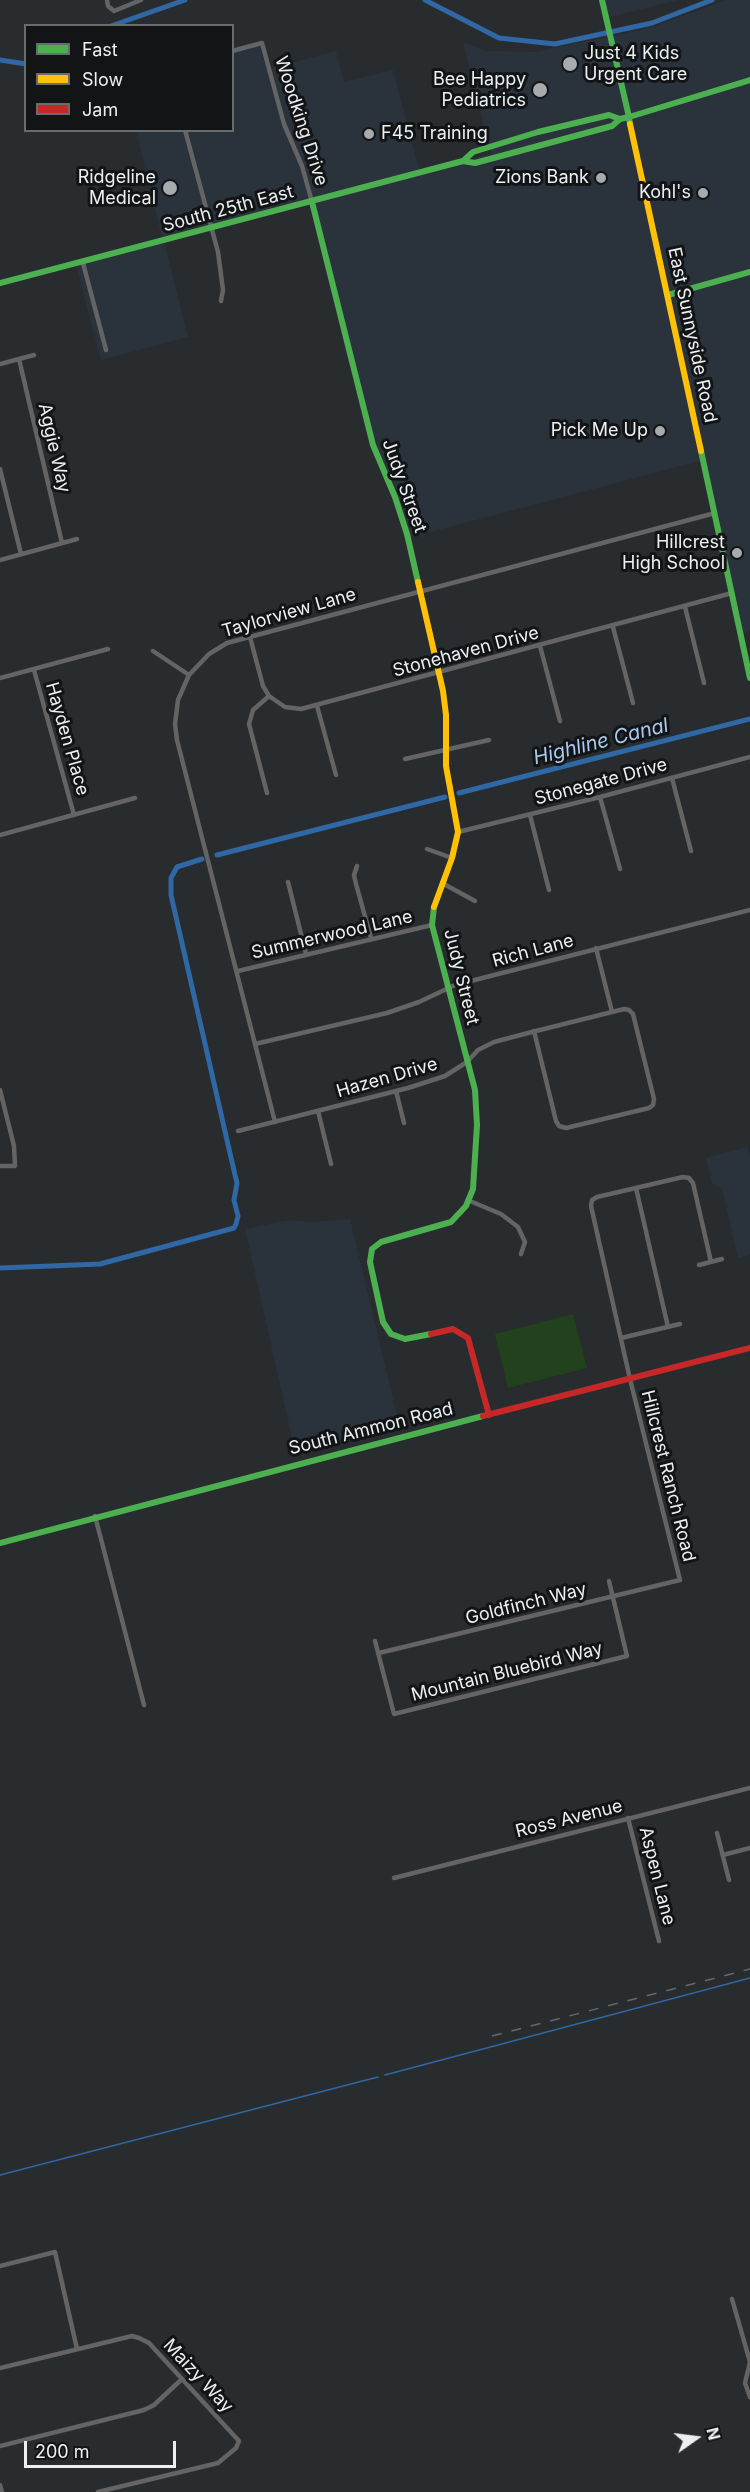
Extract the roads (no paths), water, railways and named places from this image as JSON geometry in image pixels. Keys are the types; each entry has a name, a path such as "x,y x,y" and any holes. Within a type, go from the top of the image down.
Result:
{"street":[{"path":"107,0 108,6 114,11 141,0"},
{"name":"East Sunnyside Road","path":"602,0 750,678"},
{"name":"Woodking Drive","path":"234,50 262,43 284,124 305,174 312,202"},
{"name":"South 25th East","path":"0,283 83,263 463,161 475,163 612,126 620,119 750,80"},
{"name":"South 25th East","path":"463,161 472,152 538,132 609,115 620,119"},
{"path":"186,132 221,269 223,290 221,301"},
{"name":"Judy Street","path":"312,202 373,445 403,518 421,590 446,716 446,766 458,832 452,858 435,903 432,925 475,1090 477,1125 473,1189 470,1201"},
{"path":"83,263 106,350"},
{"path":"668,295 750,272"},
{"path":"0,364 34,355"},
{"name":"Aggie Way","path":"19,359 62,543"},
{"path":"0,469 21,554"},
{"name":"Taylorview Lane","path":"275,1122 177,740 175,714 178,700 189,675 201,660 218,647 250,637 715,513"},
{"path":"0,560 77,539"},
{"name":"Stonehaven Drive","path":"269,696 277,703 301,710 732,593"},
{"path":"685,607 704,683"},
{"path":"613,627 633,702"},
{"path":"250,637 263,686 269,696 253,710 249,724 267,793"},
{"path":"540,646 560,721"},
{"path":"0,678 108,649"},
{"path":"153,651 189,675"},
{"name":"Hayden Place","path":"34,669 75,815"},
{"path":"316,706 336,775"},
{"path":"405,759 489,740"},
{"name":"Stonegate Drive","path":"458,832 750,757"},
{"path":"672,778 691,851"},
{"path":"600,797 620,869"},
{"path":"0,835 135,798"},
{"path":"530,815 549,890"},
{"path":"427,849 452,858"},
{"path":"357,866 354,875 371,938"},
{"path":"288,882 306,954"},
{"path":"442,883 475,901"},
{"name":"Rich Lane","path":"255,1044 387,1013 419,1002 447,988 750,910"},
{"name":"Summerwood Lane","path":"238,971 432,925"},
{"path":"534,1032 559,1126 566,1128 650,1108 654,1099 633,1014 624,1009 612,1012 596,948"},
{"name":"Hazen Drive","path":"238,1131 396,1091 445,1076 467,1062 478,1050 494,1042 612,1012"},
{"path":"0,1090 14,1146 15,1166 0,1166"},
{"path":"396,1091 404,1123"},
{"path":"318,1111 331,1164"},
{"path":"668,1327 636,1188 683,1177 689,1178 693,1183 711,1262"},
{"name":"Hillcrest Ranch Road","path":"636,1188 597,1197 592,1200 591,1206 630,1379 680,1580"},
{"path":"489,1415 468,1338 461,1332 453,1329 405,1339 391,1334 383,1322 370,1262 372,1249 381,1242 442,1226 460,1214 470,1201 501,1214 518,1227 525,1242 521,1254"},
{"path":"699,1265 722,1259"},
{"path":"621,1338 680,1324"},
{"name":"South Ammon Road","path":"0,1544 95,1516 750,1348"},
{"path":"95,1516 144,1705"},
{"name":"Goldfinch Way","path":"379,1653 680,1580"},
{"path":"609,1581 613,1597"},
{"name":"Mountain Bluebird Way","path":"379,1653 394,1714 627,1656 613,1597"},
{"path":"375,1641 379,1653"},
{"name":"Ross Avenue","path":"394,1878 750,1788"},
{"name":"Aspen Lane","path":"628,1818 659,1941"},
{"path":"717,1833 729,1880"},
{"path":"723,1855 750,1848"},
{"path":"0,2266 55,2252 77,2349 0,2368"},
{"path":"732,2300 750,2362 745,2383 750,2397"},
{"name":"Maizy Way","path":"77,2349 132,2336 149,2343 240,2441 236,2448 218,2463 98,2492"},
{"path":"0,2446 144,2410 154,2405 183,2379"},
{"path":"0,2485 2,2492"}],"waterway":[{"path":"117,24 185,0"},
{"path":"425,0 499,38 555,44 652,23 712,0"},
{"path":"0,60 24,64"},
{"name":"Highline Canal","path":"459,793 750,719"},
{"path":"217,855 445,797"},
{"path":"0,1268 100,1264 234,1228 236,1224 238,1216 234,1200 237,1183 171,895 171,878 177,867 202,859"},
{"path":"385,2075 750,1978"},
{"path":"0,2175 378,2077"}],"railway":[{"path":"492,2036 750,1969"}],"place":[{"name":"Just 4 Kids Urgent Care","path":"570,64"},
{"name":"Bee Happy Pediatrics","path":"540,90"},
{"name":"F45 Training","path":"369,134"},
{"name":"Zions Bank","path":"601,178"},
{"name":"Ridgeline Medical","path":"170,188"},
{"name":"Kohl's","path":"703,193"},
{"name":"Pick Me Up","path":"660,431"},
{"name":"Hillcrest High School","path":"737,553"}]}
